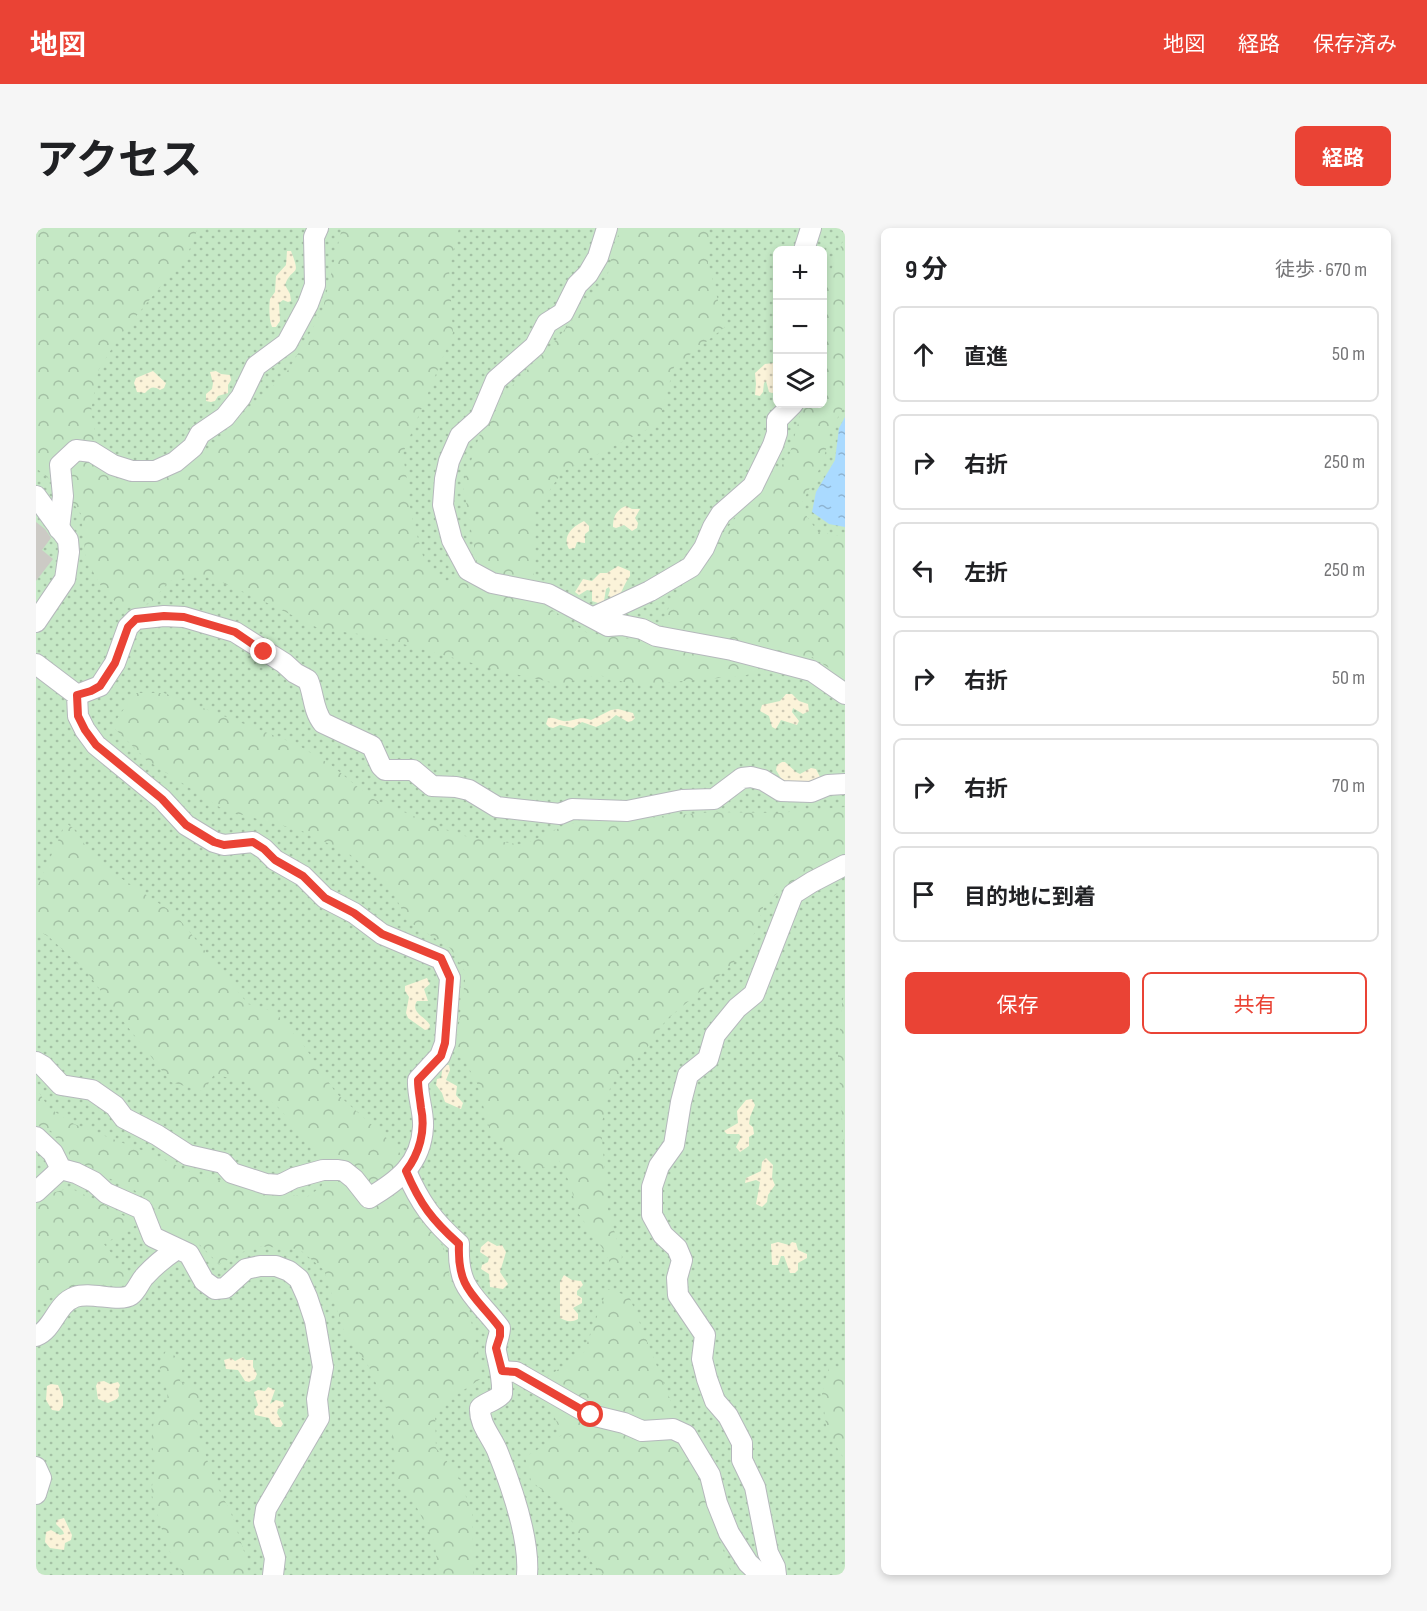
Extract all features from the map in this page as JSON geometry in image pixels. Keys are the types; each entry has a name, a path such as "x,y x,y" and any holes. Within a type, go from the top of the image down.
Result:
{"lane":[{"path":"59,529 63,496 60,465 76,450 92,452 113,465 132,471 155,471 176,462 193,447 200,434 225,417 241,398 256,366 287,344 308,304 315,285 314,237 318,228"},
{"path":"607,228 598,257 578,285 563,313 547,323 535,346 496,380 480,418 460,436 449,461 443,505 453,540 468,570 492,583 548,594 608,626 622,625 642,629 656,636 721,647 812,670 845,694"},
{"path":"805,246 811,228"},
{"path":"594,617 650,591 691,567 704,548 721,514 753,486 777,433 777,420 789,408"},
{"path":"36,496 68,540 69,552 65,579 36,622"},
{"path":"77,695 100,686 115,663 128,627 136,619 164,616 184,617 235,632 308,680 313,690 317,716 323,723 354,735 372,746 385,770 413,770 432,786 469,790 497,807 560,814 572,809 627,811 682,800 714,799 742,778 751,777 763,780 782,791 811,792 828,785 845,784"},
{"path":"36,664 77,695"},
{"path":"36,1062 61,1085 92,1090 115,1106 124,1118 188,1155 223,1163 232,1173 280,1185 294,1178 323,1170 344,1171 354,1179 369,1198 393,1185 413,1161 423,1126 417,1092 418,1080 441,1056 445,1043 450,978 441,958 382,934 354,913 325,898 303,876 282,864 253,842 224,845 214,842 186,825 162,799 96,745 78,716 77,695"},
{"path":"776,1575 768,1553 754,1487 742,1460 742,1443 728,1416 715,1401 707,1378 702,1359 705,1335 678,1295 677,1278 682,1260 677,1248 663,1235 652,1215 652,1187 658,1166 674,1145 688,1075 708,1059 715,1035 737,1008 754,994 793,894 845,865"},
{"path":"36,1137 53,1153 61,1169 94,1182 106,1193 142,1209 153,1237 189,1254 204,1281 215,1288 225,1288 246,1269 260,1266 276,1266 289,1271 299,1279 308,1297 315,1321 323,1367 317,1399 319,1418 266,1509 264,1522 275,1558 273,1575"},
{"path":"36,1192 61,1169"},
{"path":"406,1171 417,1198 440,1227 459,1244 458,1264 466,1288 500,1328 496,1348 502,1371 502,1394 494,1401 484,1404 480,1408 480,1414 500,1458 517,1508 528,1563 527,1575"},
{"path":"36,1336 50,1324 61,1307 75,1297 95,1295 119,1298 131,1295 144,1277 161,1260 177,1249"},
{"path":"502,1371 516,1372 591,1415 624,1423 642,1431 673,1429 686,1435 710,1475 717,1503 729,1533 748,1563 761,1575"},
{"path":"36,1467 41,1478 36,1494"}],"green space":[{"path":"36,228 845,228 845,1575 36,1575"},
{"path":"36,228 198,228 188,253 119,337 98,371 91,411 97,442 117,479 159,479 199,456 240,422 289,369 322,312 342,228 459,228 449,269 453,333 403,453 411,514 425,563 442,582 461,577 477,563 463,485 480,434 512,386 556,340 607,278 614,244 622,228 709,228 708,263 725,327 674,367 658,424 562,472 533,515 533,573 552,610 589,634 658,642 670,603 692,571 745,506 777,473 790,453 803,408 827,408 827,280 845,236 845,404 830,432 823,462 800,507 818,532 845,537 845,678 812,657 743,676 635,685 599,675 559,684 501,671 374,636 320,629 205,575 169,581 151,603 122,609 101,586 86,560 81,514 64,491 36,468"},
{"path":"135,693 164,693 296,744 331,765 371,798 458,835 523,845 568,824 713,812 778,813 845,807 845,853 785,887 764,904 756,931 732,965 666,1020 644,1052 611,1084 601,1127 608,1210 622,1257 615,1272 603,1249 576,1210 571,1186 559,1160 530,1174 492,1138 477,1083 456,1045 466,973 450,948 408,921 390,887 348,853 302,831 224,810 148,761 112,726"},
{"path":"66,823 73,828 98,863 175,914 248,1004 275,1012 304,1046 336,1093 391,1142 403,1157 400,1185 439,1240 450,1260 448,1281 468,1304 482,1378 435,1412 436,1448 458,1475 472,1513 474,1575 438,1575 435,1543 417,1508 397,1479 390,1417 369,1367 344,1331 324,1270 299,1249 255,1246 219,1264 198,1243 178,1240 162,1228 154,1207 133,1189 77,1164 51,1131 36,1125 36,1088 49,1108 74,1124 193,1173 260,1192 307,1197 321,1187 332,1163 308,1141 277,1106 242,1080 214,1075 202,1091 171,1082 87,972 49,937 36,929 36,889"},
{"path":"845,990 845,1165 838,1056"},
{"path":"70,1188 138,1224 104,1244 134,1281 115,1285 72,1287 36,1305 36,1191 45,1195"},
{"path":"607,1289 629,1296 670,1399 732,1575 603,1575 589,1559 567,1510 531,1481 525,1457 562,1435 548,1401 547,1377 584,1352"},
{"path":"166,1351 184,1361 180,1381 199,1392 197,1431 215,1482 231,1513 248,1563 245,1575 184,1575 167,1547 151,1492 156,1463 151,1442 154,1420 167,1406 166,1385 160,1372 160,1363"},
{"path":"829,1367 845,1367 845,1460 827,1432 822,1394"}],"sand":[{"path":"287,251 291,251 296,265 295,271 285,285 291,301 283,300 279,303 280,321 276,327 272,327 270,299 275,292 276,276 286,265"},
{"path":"773,363 773,393 769,392 766,381 760,396 755,395 755,373 765,364"},
{"path":"153,371 166,383 164,388 160,390 152,388 145,393 137,392 134,383 136,378"},
{"path":"216,371 230,375 228,393 218,396 215,401 206,401 206,394 212,389 213,383 210,372"},
{"path":"626,506 640,509 635,518 638,523 637,528 632,531 624,525 613,527 616,514"},
{"path":"584,521 589,526 589,531 585,534 585,543 577,542 575,548 569,549 567,540 569,532"},
{"path":"618,566 630,571 630,576 613,600 608,596 609,587 606,589 604,601 601,604 592,601 592,591 587,590 579,595 575,592 583,579 592,581 600,573 607,573"},
{"path":"786,694 792,694 799,701 808,704 809,711 803,714 793,708 792,712 799,721 797,725 781,720 776,729 772,727 769,716 760,711 762,705 780,701"},
{"path":"618,709 633,713 635,718 628,722 616,715 596,727 582,722 573,728 560,725 553,728 546,724 548,718 565,721 581,718 591,720"},
{"path":"782,762 800,774 811,768 816,769 820,777 815,785 782,780 776,770 777,765"},
{"path":"427,978 430,984 424,989 428,1001 417,1001 415,1005 415,1009 430,1025 429,1029 425,1030 408,1018 406,1013 409,997 405,986"},
{"path":"443,1065 449,1065 450,1070 446,1080 457,1086 456,1095 463,1103 461,1109 445,1102 436,1085 437,1079 441,1078"},
{"path":"752,1099 755,1105 749,1124 753,1127 754,1134 749,1137 749,1146 740,1152 736,1147 741,1137 739,1134 727,1134 724,1131 738,1123 737,1111 746,1100"},
{"path":"766,1158 773,1165 772,1178 775,1185 762,1207 756,1204 760,1182 756,1180 745,1183 746,1178 761,1171 762,1162"},
{"path":"488,1241 497,1246 502,1245 506,1252 500,1272 508,1284 503,1289 490,1287 489,1274 481,1269 489,1258 480,1252 481,1247"},
{"path":"778,1242 789,1245 792,1242 796,1243 798,1250 807,1254 807,1258 798,1263 798,1270 795,1273 790,1273 784,1256 781,1256 778,1265 772,1265 771,1244"},
{"path":"564,1275 572,1280 581,1281 583,1285 577,1291 577,1295 582,1298 582,1303 573,1308 578,1314 578,1319 573,1321 560,1318 560,1282"},
{"path":"243,1357 246,1360 253,1360 253,1367 257,1374 255,1379 249,1382 245,1381 238,1370 226,1369 224,1360 231,1358 235,1361"},
{"path":"104,1381 110,1384 118,1382 120,1385 117,1399 108,1403 98,1399 96,1386 98,1382"},
{"path":"58,1385 63,1397 63,1406 59,1411 52,1410 46,1400 47,1386"},
{"path":"268,1387 275,1390 270,1404 276,1400 283,1402 284,1406 278,1409 277,1413 283,1424 281,1427 276,1427 269,1418 255,1415 254,1410 258,1405 254,1392 265,1391"},
{"path":"64,1518 72,1535 71,1540 65,1543 64,1550 50,1548 45,1542 46,1532 51,1530 60,1535 64,1534 56,1524 57,1520"}],"water":[{"path":"845,417 845,527 829,524 812,512 816,492 835,460 839,428"}],"building":[{"path":"36,522 51,538 42,550 53,559 36,581"}],"route":[{"path":"264,652 235,632 184,617 164,616 136,619 128,627 115,663 100,686 77,695 78,716 96,745 162,799 186,825 214,842 224,845 253,842 275,860 303,876 325,898 369,922 382,934 441,958 450,978 445,1043 441,1056 423,1072 418,1080 417,1092 423,1126 413,1161 406,1171 417,1198 440,1227 459,1244 458,1264 466,1288 500,1328 496,1348 502,1371 516,1372 591,1415"}]}
